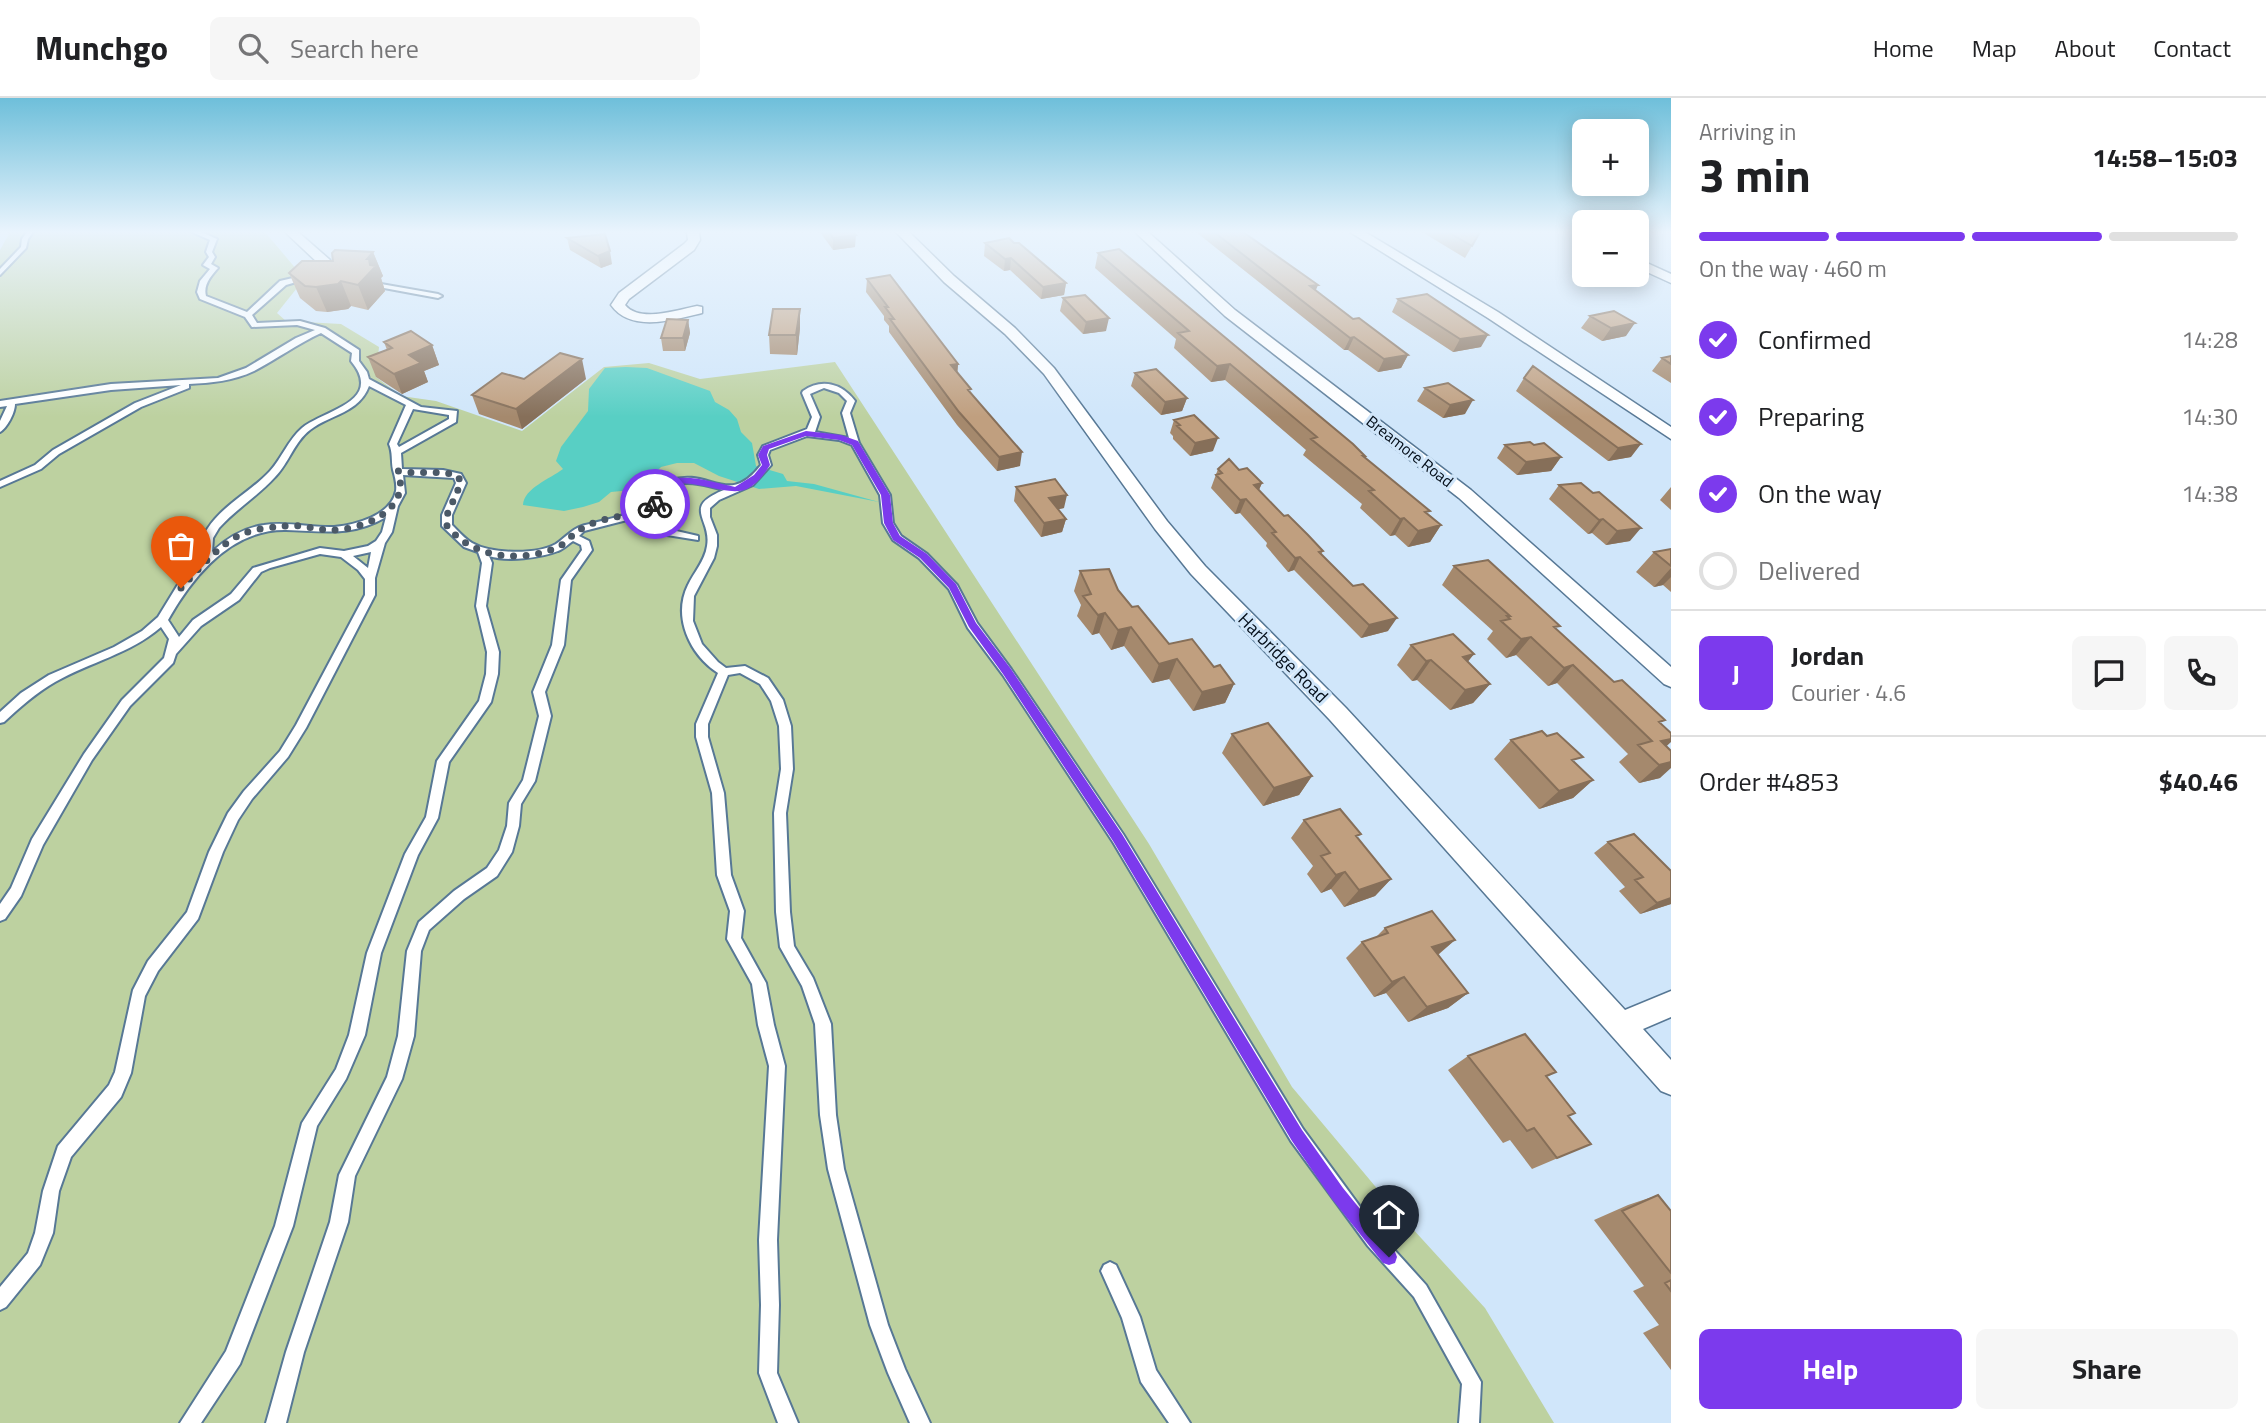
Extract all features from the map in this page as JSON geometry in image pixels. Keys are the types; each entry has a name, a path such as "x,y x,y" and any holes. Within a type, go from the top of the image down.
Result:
{"street":[{"path":"627,294 618,305 623,313 643,318 697,310"},
{"name":"Harbridge Road","path":"966,294 1010,331 1049,371 1161,525 1198,570 1346,723 1671,1081"},
{"name":"Breamore Road","path":"1209,294 1230,313 1465,494 1671,678"},
{"path":"1458,294 1671,434"},
{"path":"1621,1025 1671,1004"}],"lane":[{"path":"202,294 203,297 248,315 255,325 297,323 322,330 356,352 355,361 364,371 366,381 363,392 356,401 311,425 296,437 280,465 221,522 208,537 207,562"},
{"path":"248,315 271,294"},
{"path":"426,294 438,296"},
{"path":"0,404 130,385 199,382 234,377 322,330"},
{"path":"366,381 410,405 436,413 454,413 453,420 397,452"},
{"path":"0,484 38,467 56,452 138,405 199,382"},
{"path":"920,1423 879,1325 836,1169 828,1115 823,1024 808,983 787,947 783,912 780,813 787,769 785,726 776,700 764,681 741,669 724,672 705,658 688,621 687,602 711,552 711,531 705,515 706,506 714,499 757,477 766,465 762,455 766,447 806,433 815,426 816,417 806,393 810,389 831,386 839,388 850,401 846,413 855,443 885,495 888,523 897,538 923,556 953,587 979,635 1007,672 1118,838 1297,1136 1374,1240 1427,1302 1472,1382 1469,1423"},
{"path":"0,429 11,409 11,403"},
{"path":"0,1301 34,1259 44,1233 51,1191 64,1152 115,1091 123,1073 138,995 153,966 193,915 216,852 233,817 248,795 284,754 318,698 370,594 370,578 380,543 387,532 400,496 402,483 394,463 397,452 393,444 410,405"},
{"path":"806,433 855,443"},
{"path":"398,471 421,474 448,472 458,476 461,483 447,515 447,526 468,545 498,555 557,548 581,529 628,517 653,507 662,488 674,482 690,481 740,488"},
{"path":"0,719 25,696 53,678 118,650 146,634 162,620 165,609 181,588 239,535 286,525 326,530 345,529 382,515 394,507"},
{"path":"628,517 670,533 694,538 711,552"},
{"path":"694,538 711,531"},
{"path":"276,1423 295,1352 339,1222 347,1175 394,1079 406,1036 414,951 424,926 459,895 492,872 505,852 513,826 515,803 529,781 545,716 539,692 558,645 566,580 587,550 585,543 573,537"},
{"path":"173,651 198,623 235,597 257,570 287,558 320,551 344,554 371,549 380,543"},
{"path":"190,1423 233,1357 284,1226 310,1122 341,1074 357,1035 374,953 412,854 432,818 443,761 485,702 492,674 493,652 481,606 487,563 483,552"},
{"path":"344,554 370,578"},
{"path":"0,915 16,892 37,843 106,729 126,703 169,660 175,639 162,620"},
{"path":"724,672 702,724 702,737 718,793 724,874 737,911 734,939 759,983 777,1066 768,1240 771,1305 768,1373 788,1423"},
{"path":"1110,1271 1132,1317 1148,1375 1180,1423"}],"shaded area":[{"path":"0,294 292,294 277,313 286,321 341,324 379,347 376,377 401,396 436,401 522,431 604,367 649,363 700,379 835,362 1149,844 1292,1087 1390,1204 1485,1308 1554,1423 0,1423"},
{"path":"605,368 647,368 710,391 715,402 729,410 737,419 741,432 752,443 756,466 783,474 787,481 814,484 879,502 796,486 759,489 719,476 694,463 677,463 661,467 644,484 632,490 611,492 599,502 583,507 564,511 523,505 524,499 533,489 563,469 556,461 561,447 588,411 589,389"}],"building":[{"path":"878,294 904,294 958,364 951,365 971,389 968,390 1022,452 999,457 959,412 890,319 894,319 885,307 888,307"},
{"path":"1146,294 1173,294 1353,444 1363,456 1430,511 1425,512 1441,525 1418,531 1404,518 1400,519 1369,491 1374,490 1311,439 1317,437 1230,364 1217,366 1178,333 1189,331"},
{"path":"1293,294 1320,294 1353,319 1359,318 1408,355 1384,359 1354,337 1350,338"},
{"path":"1427,294 1488,335 1460,339 1398,299"},
{"path":"1085,295 1109,318 1086,322 1063,298"},
{"path":"773,309 800,309 796,335 769,335"},
{"path":"1614,311 1635,323 1611,328 1590,316"},
{"path":"667,319 688,320 683,338 661,338"},
{"path":"411,331 432,345 409,355 421,363 394,374 368,357 392,348 384,342"},
{"path":"560,353 582,359 516,409 472,395 502,373 524,379"},
{"path":"1671,356 1671,364 1662,358"},
{"path":"1533,366 1641,444 1618,448 1524,378"},
{"path":"1156,369 1187,398 1165,402 1135,373"},
{"path":"1448,383 1473,400 1450,405 1425,388"},
{"path":"1194,415 1218,438 1195,443 1174,420"},
{"path":"1530,442 1534,445 1544,443 1561,457 1526,462 1505,445"},
{"path":"1229,459 1239,470 1247,468 1262,483 1254,485 1284,516 1288,515 1308,535 1323,551 1319,552 1353,586 1363,584 1397,618 1369,625 1300,557 1295,558 1246,499 1240,500 1216,475 1222,473 1218,469"},
{"path":"1055,479 1067,495 1049,498 1066,519 1044,523 1016,487"},
{"path":"1581,483 1593,493 1599,492 1641,528 1617,531 1603,519 1599,520 1559,485"},
{"path":"1671,549 1671,566 1654,552"},
{"path":"1488,560 1560,626 1554,627 1614,682 1622,680 1665,720 1659,722 1671,733 1671,739 1661,741 1671,751 1671,762 1659,765 1638,745 1652,741 1573,665 1564,668 1531,637 1521,639 1501,621 1510,619 1507,616 1510,616 1454,566"},
{"path":"1109,569 1118,590 1132,607 1138,606 1169,644 1192,639 1214,667 1220,665 1234,684 1202,692 1177,659 1159,664 1131,627 1118,630 1105,613 1098,615 1083,596 1091,594 1080,571"},
{"path":"1453,634 1474,654 1463,657 1490,684 1465,690 1431,660 1426,661 1411,645"},
{"path":"1268,723 1312,776 1274,788 1232,734"},
{"path":"1542,731 1547,736 1557,733 1583,757 1572,760 1593,780 1559,791 1511,740"},
{"path":"1340,809 1361,834 1356,836 1391,879 1359,890 1345,872 1336,875 1321,856 1330,853 1304,820"},
{"path":"1634,834 1671,871 1671,898 1657,903 1635,880 1643,877 1608,842"},
{"path":"1432,911 1455,940 1432,947 1468,993 1427,1007 1404,977 1392,982 1362,942 1388,933 1385,928"},
{"path":"1525,1034 1556,1072 1546,1076 1575,1113 1568,1116 1591,1144 1557,1158 1534,1128 1527,1131 1468,1056"},
{"path":"1658,1195 1671,1211 1671,1273 1622,1211"},
{"path":"1671,1280 1671,1291 1665,1283"}],"way so far":[{"path":"181,588 239,535 286,525 326,530 345,529 382,515 394,507 400,496 402,483 398,471 421,474 448,472 458,476 461,483 447,515 447,526 468,545 498,555 522,555 557,548 581,529 643,512 655,504"}],"route":[{"path":"655,504 662,488 674,482 690,481 736,490 745,487 766,465 762,455 766,447 806,433 855,443 885,495 888,523 897,538 923,556 953,587 972,625 1007,672 1118,838 1297,1136 1338,1194 1389,1257"}]}
